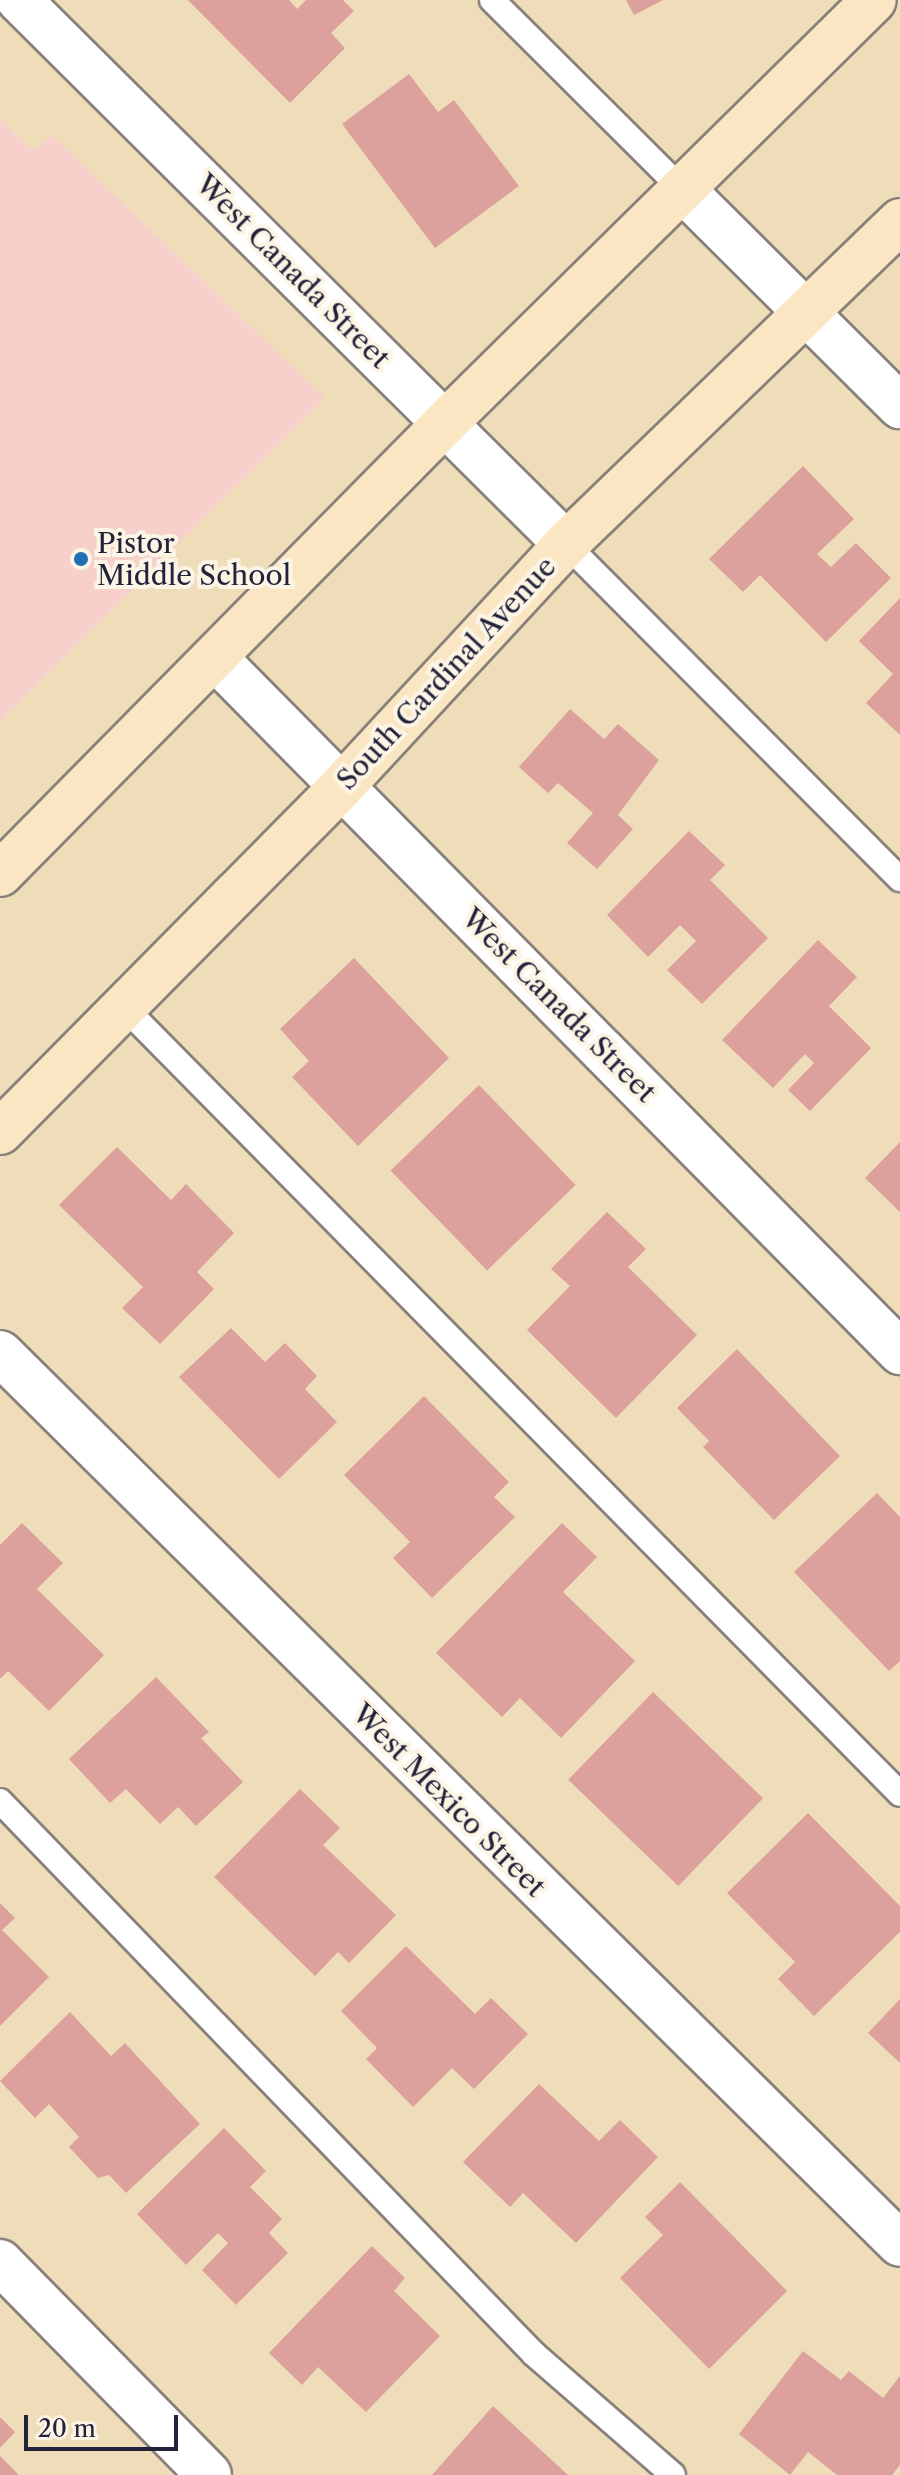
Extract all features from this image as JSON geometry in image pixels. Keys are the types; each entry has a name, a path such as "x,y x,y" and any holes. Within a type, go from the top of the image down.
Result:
{"main road":[{"path":"0,874 216,659 445,423 684,191 874,0"},
{"name":"South Cardinal Avenue","path":"0,1132 342,786 566,544 900,221"}],"street":[{"name":"West Canada Street","path":"19,0 566,544"},
{"path":"684,191 900,406"},
{"name":"West Canada Street","path":"216,659 900,1352"},
{"name":"West Mexico Street","path":"0,1353 900,2244"},
{"path":"0,2262 209,2475"}],"lane":[{"path":"492,0 684,191"},
{"path":"566,544 900,879"},
{"path":"124,1007 900,1794"},
{"path":"0,1801 534,2354 673,2475"}],"shaded area":[{"name":"Pistor Middle School","path":"0,119 33,151 52,135 325,398 0,721"}],"building":[{"path":"188,0 289,0 297,9 306,0 343,0 354,11 331,33 345,48 290,103"},
{"path":"626,0 663,0 634,15"},
{"path":"409,74 438,112 454,100 519,186 435,248 342,124"},
{"path":"803,466 854,519 817,554 831,567 856,543 891,578 826,642 760,575 743,592 709,559"},
{"path":"900,598 900,735 866,703 893,674 859,641"},
{"path":"570,709 604,739 618,724 659,760 618,815 633,829 597,869 567,843 593,813 558,783 548,793 519,767"},
{"path":"689,831 725,865 710,880 768,938 702,1004 667,970 696,941 680,925 648,957 607,915"},
{"path":"818,940 857,977 829,1006 871,1048 810,1111 788,1090 814,1063 805,1054 773,1088 722,1040"},
{"path":"354,958 449,1058 358,1146 292,1077 309,1061 280,1029"},
{"path":"479,1085 576,1185 487,1270 391,1170"},
{"path":"900,1142 900,1212 865,1178"},
{"path":"117,1147 171,1200 186,1184 234,1233 197,1272 214,1289 160,1344 122,1308 143,1287 59,1205"},
{"path":"607,1212 646,1249 628,1267 697,1335 616,1418 527,1330 570,1286 551,1269"},
{"path":"231,1328 265,1362 285,1343 317,1376 305,1389 337,1422 279,1479 179,1377"},
{"path":"737,1349 840,1456 774,1520 703,1447 709,1441 677,1408"},
{"path":"424,1396 509,1482 494,1497 515,1517 432,1598 393,1558 410,1542 344,1475"},
{"path":"877,1493 900,1517 900,1661 889,1671 794,1572"},
{"path":"22,1523 63,1563 37,1589 104,1655 49,1711 8,1671 0,1679 0,1545"},
{"path":"562,1523 597,1557 563,1592 635,1661 561,1738 520,1698 502,1717 436,1653"},
{"path":"156,1677 209,1732 201,1738 243,1782 196,1826 178,1807 160,1824 126,1789 110,1803 69,1759"},
{"path":"653,1692 763,1798 678,1886 568,1780"},
{"path":"300,1789 340,1828 323,1845 396,1915 349,1963 338,1952 315,1976 214,1877"},
{"path":"808,1813 900,1906 900,1932 814,2016 778,1979 795,1962 727,1893"},
{"path":"0,1903 15,1918 2,1930 49,1977 0,2026"},
{"path":"406,1946 475,2014 491,1998 528,2034 474,2089 452,2068 413,2107 366,2059 377,2048 341,2011"},
{"path":"900,1999 900,2063 868,2033"},
{"path":"70,2012 111,2056 125,2043 200,2124 126,2193 109,2175 98,2178 69,2147 79,2137 49,2104 35,2118 0,2081"},
{"path":"539,2084 599,2141 620,2120 658,2157 576,2243 523,2193 510,2207 463,2162"},
{"path":"224,2128 266,2171 250,2187 282,2219 269,2233 288,2253 236,2305 202,2270 228,2243 218,2233 186,2265 137,2214"},
{"path":"680,2182 787,2291 709,2369 620,2278 663,2235 645,2217"},
{"path":"372,2246 405,2278 394,2291 440,2336 366,2412 318,2367 302,2385 269,2353"},
{"path":"803,2351 841,2380 849,2371 883,2398 900,2376 900,2465 892,2475 837,2475 808,2452 790,2475 739,2434"},
{"path":"493,2406 568,2475 432,2475"},
{"path":"0,2417 15,2432 0,2448"},
{"path":"0,2456 19,2475 0,2475"}],"place":[{"name":"Pistor Middle School","path":"81,559"}]}
